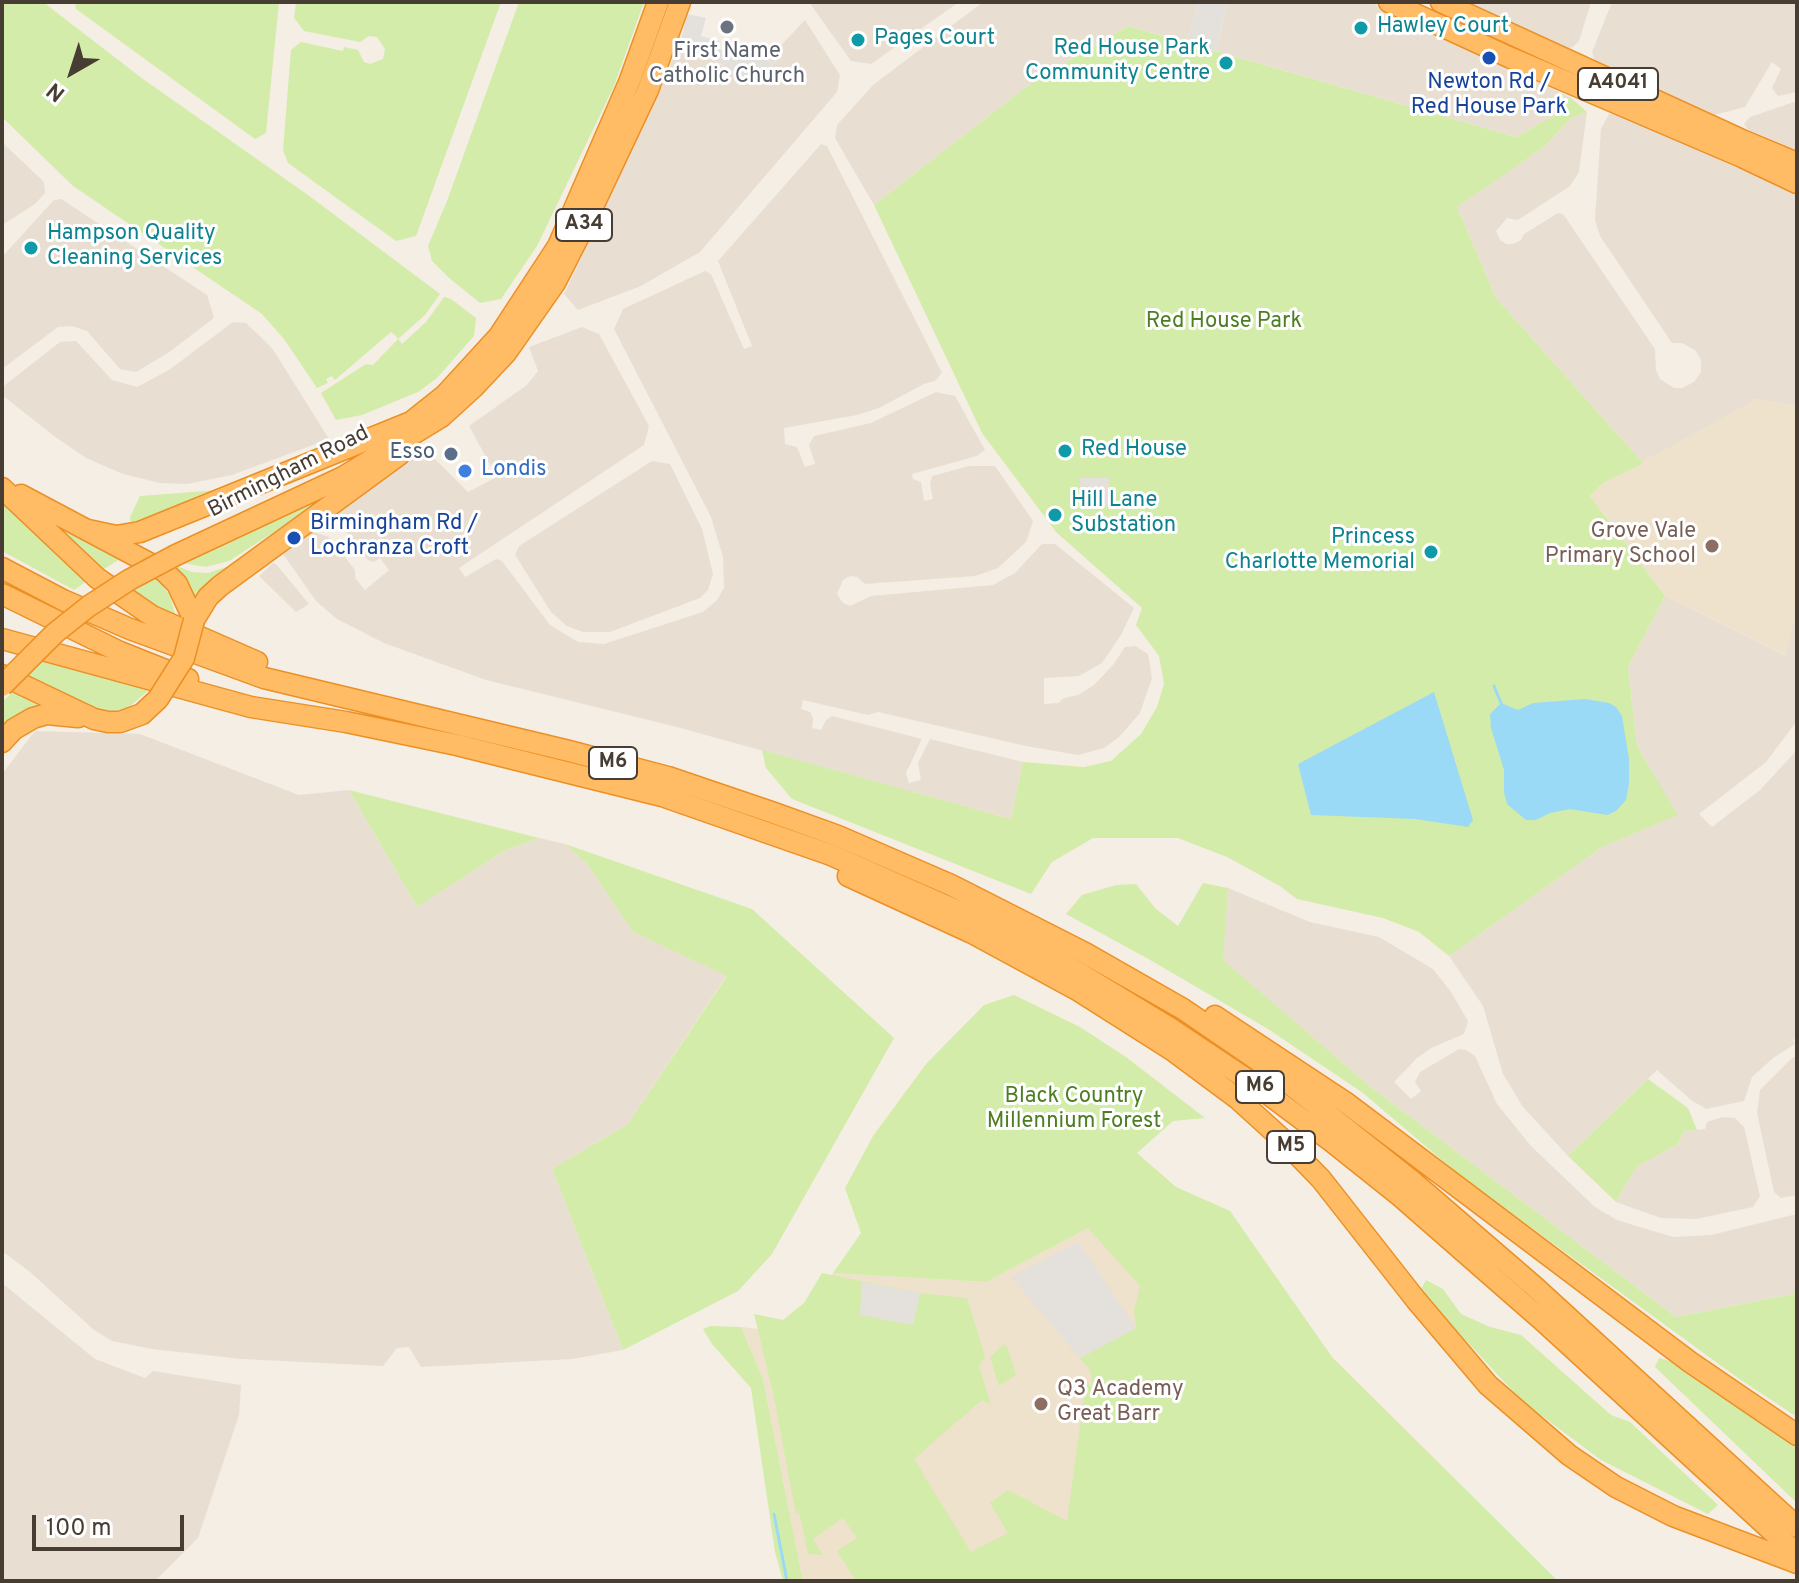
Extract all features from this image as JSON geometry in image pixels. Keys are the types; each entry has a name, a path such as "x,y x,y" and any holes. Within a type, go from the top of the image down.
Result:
{"highway":[{"name":"Birmingham Road","path":"2,686 55,633 169,551 383,442 445,395 499,336 558,246 630,80 655,11 662,12 665,2"},
{"name":"Birmingham Road","path":"2,667 73,601 118,571 343,477 441,417 475,386 506,353 555,283 648,90 680,2"},
{"name":"A4041","path":"1389,2 1797,183"},
{"name":"A4041","path":"1441,2 1797,163"},
{"path":"2,742 14,729 47,714 120,722 142,714 158,699 184,658 194,620 208,597 387,466 441,417"},
{"path":"88,530 116,536 140,532 411,422"},
{"path":"2,487 164,571 177,584 194,620"},
{"name":"M6","path":"2,487 97,578 152,616 349,700"},
{"name":"M6","path":"2,568 63,600 130,629 264,678 668,777 774,813 951,885 1085,953 1183,1009 1272,1070 1434,1199 1546,1297 1730,1478 1797,1554"},
{"name":"M6","path":"2,594 120,652 180,677 346,722 559,769 662,796 831,855 978,920 1076,971 1235,1071 1400,1196 1730,1478 1797,1527"},
{"name":"M6","path":"2,639 251,707 346,722"},
{"path":"2,675 94,719"},
{"name":"M5","path":"715,813 783,849 870,885 972,933 1079,991 1172,1050 1238,1099 1282,1139 1321,1179 1416,1300 1488,1385 1569,1455 1616,1487 1673,1516 1797,1563"},
{"path":"871,850 982,887 1067,930 1241,1032 1425,1161 1690,1362 1797,1435"}],"shaded area":[{"path":"809,2 959,2 871,64 851,61"},
{"path":"983,2 1199,2 1186,42 1128,26 1030,84 874,205 835,138 837,125 873,85"},
{"path":"1199,2 1227,2 1216,51 1186,42"},
{"path":"1227,2 1371,2 1416,27 1570,97 1553,116 1516,137 1216,51"},
{"path":"1468,2 1591,2 1579,41 1566,49"},
{"path":"1612,2 1797,2 1797,92 1778,96 1772,88 1781,69 1772,62 1745,107 1714,115 1601,66 1595,62 1592,52"},
{"path":"687,14 706,18 701,36 719,41 717,49 734,53 736,45 776,61 755,85 681,40"},
{"path":"805,20 840,75 837,92 700,252 641,286 578,310 564,294 657,98 680,41 755,85 776,61 774,53"},
{"path":"1797,101 1797,150 1748,130 1744,124 1750,117"},
{"path":"1587,112 1579,172 1570,186 1518,220 1507,218 1496,231 1500,240 1513,244 1558,213 1563,214 1655,349 1656,370 1660,379 1674,388 1682,388 1694,382 1701,372 1701,360 1695,350 1682,343 1672,343 1600,236 1595,220 1601,129 1609,114 1616,114 1797,194 1797,406 1757,399 1643,463 1496,298 1457,207 1544,147 1571,118"},
{"path":"2,142 44,182 45,193 35,204 2,225"},
{"path":"821,144 827,146 942,373 935,381 879,408 784,428 785,444 797,447 805,467 815,464 809,445 814,436 871,423 936,392 955,396 985,450 977,456 912,474 913,479 921,482 924,501 933,499 932,476 969,466 995,466 1033,521 1026,542 998,568 975,576 865,584 857,577 850,576 843,580 837,594 843,603 850,606 871,596 993,585 1015,573 1042,544 1055,544 1134,608 1102,663 1079,676 1044,678 1044,704 1058,703 1094,685 1125,647 1135,646 1148,654 1152,678 1140,713 1119,737 1104,748 1078,755 878,712 868,715 803,700 801,709 810,712 812,728 821,730 832,716 922,739 906,773 909,783 921,780 918,763 930,739 1023,762 1011,819 673,726 486,680 384,643 337,619 316,601 283,554 313,532 329,537 355,570 355,578 365,590 389,570 380,558 374,562 368,560 339,522 338,513 424,448 468,492 497,477 469,426 527,385 538,371 529,347 582,327 599,334 649,426 644,445 459,568 465,577 496,559 502,561 550,625 578,642 604,644 703,612 717,600 724,588 723,557 711,517 614,329 623,309 705,271 711,274 744,349 752,346 718,261"},
{"path":"61,199 207,295 214,318 168,353 136,372 120,369 87,331 72,326 58,327 2,369 2,257 54,200"},
{"path":"233,322 246,323 272,348 329,439 232,475 187,484 160,483 123,474 86,458 2,395 5,385 60,342 76,341 112,380 137,387 169,370"},
{"name":"Grove Vale Primary School","path":"1757,399 1797,406 1797,608 1786,655 1665,596 1590,496 1603,483"},
{"path":"652,461 670,464 702,529 713,574 708,590 700,598 610,632 583,632 567,626 551,612 515,555 519,546"},
{"path":"1080,478 1109,478 1108,505 1080,504"},
{"path":"273,563 309,604 296,612 259,576"},
{"path":"1665,596 1785,655 1797,608 1797,721 1766,762 1699,814 1712,827 1760,790 1797,750 1797,1037 1793,1040 1795,1044 1752,1077 1744,1101 1706,1109 1657,1070 1568,1156 1523,1107 1503,1074 1483,1006 1449,956 1602,847 1677,815 1637,746 1628,667"},
{"path":"35,731 140,734 299,795 349,790 417,907 504,851 539,838 565,844 588,865 633,932 727,975 628,1124 552,1169 623,1350 572,1359 421,1367 409,1347 397,1348 383,1366 242,1359 152,1349 112,1341 94,1330 2,1251 2,774"},
{"path":"1228,888 1310,922 1379,937 1433,969 1468,1021 1464,1034 1433,1047 1417,1058 1394,1082 1411,1099 1421,1091 1415,1082 1420,1072 1459,1049 1466,1050 1475,1056 1497,1104 1531,1146 1595,1207 1617,1220 1673,1237 1711,1235 1797,1214 1797,1293 1676,1317 1372,1088 1222,960"},
{"path":"1793,1057 1797,1057 1797,1195 1781,1198 1774,1192 1757,1113 1760,1090"},
{"path":"1722,1117 1735,1118 1744,1127 1760,1196 1753,1207 1696,1219 1661,1218 1616,1202 1636,1167 1678,1144 1684,1131 1705,1129 1707,1122"},
{"name":"Q3 Academy Great Barr","path":"1088,1228 1324,1429 1322,1438 1331,1485 1337,1581 803,1581 763,1379 741,1327 785,1332 814,1310 833,1273 986,1282"},
{"path":"1078,1242 1136,1328 1080,1358 1011,1277"},
{"path":"862,1282 920,1293 913,1325 860,1315"},
{"path":"2,1283 95,1359 145,1378 153,1371 241,1385 239,1415 198,1538 155,1581 2,1581"}],"green space":[{"path":"2,2 43,2 143,79 308,195 440,294 425,315 398,339 391,332 335,380 332,376 326,379 328,383 317,388 284,339 262,314 73,186 2,117"},
{"path":"75,2 279,2 266,133 255,139 76,9"},
{"path":"296,2 501,2 416,236 396,241 288,163 283,150 291,50 301,42 343,51 344,47 358,50 364,62 370,64 383,59 385,49 377,37 369,36 360,42 304,31 294,18"},
{"path":"519,2 644,2 614,86 537,246 501,299 480,303 432,261 428,246"},
{"name":"Red House Park","path":"1128,26 1516,137 1553,116 1570,97 1587,112 1571,118 1544,147 1457,207 1496,298 1643,463 1603,483 1590,496 1665,596 1628,667 1637,746 1678,815 1602,847 1449,956 1419,932 1383,918 1297,899 1280,886 1227,857 1178,838 1093,838 1052,862 1031,894 792,799 766,768 762,750 1011,819 1023,762 1084,767 1111,761 1141,734 1157,707 1164,684 1159,656 1136,625 1142,608 1056,532 982,433 874,205 1030,84"},
{"path":"444,297 476,318 474,336 437,378 418,392 362,415 336,420 321,393 366,364 373,365 398,339 402,344 426,322"},
{"path":"362,475 229,561 206,567 182,563"},
{"path":"219,490 131,530 130,517 140,496"},
{"path":"10,493 125,556 96,574"},
{"path":"2,500 90,579 74,590 2,551"},
{"path":"232,565 206,584 193,602 173,568 177,566 192,572 208,573"},
{"path":"156,577 170,596 177,621 128,594"},
{"path":"42,660 150,689 128,708 104,714 22,681"},
{"path":"14,691 49,711 2,732 2,702"},
{"path":"349,790 539,838 504,851 417,907"},
{"path":"565,844 752,909 894,1038 772,1254 738,1291 623,1350 552,1169 628,1124 727,976 633,932 588,865"},
{"path":"1203,883 1228,888 1223,960 1372,1088 1676,1317 1797,1293 1797,1417 1738,1378 1463,1178 1363,1093 1268,1029 1066,914 1082,895 1116,885 1136,884 1155,908 1178,926"},
{"name":"Black Country Millennium Forest","path":"1014,995 1080,1027 1126,1057 1205,1118 1173,1121 1137,1153 1176,1187 1230,1211 1332,1357 1558,1581 856,1581 837,1551 857,1538 843,1518 813,1539 823,1555 808,1554 799,1511 796,1515 773,1392 754,1314 783,1320 804,1303 822,1273 920,1293 967,1298 985,1356 979,1366 991,1405 982,1400 914,1459 971,1552 1008,1533 990,1503 1008,1490 1067,1521 1086,1381 1093,1388 1090,1370 1080,1358 1136,1328 1134,1310 1140,1286 1088,1228 986,1282 833,1273 861,1233 845,1188 873,1136 926,1064 984,1005"},
{"path":"1648,1079 1688,1108 1697,1130 1684,1131 1678,1144 1636,1167 1616,1202 1568,1156"},
{"path":"1426,1280 1443,1289 1461,1314 1490,1327 1521,1335 1611,1415 1630,1422 1718,1505 1708,1514 1601,1460 1522,1401 1420,1291"},
{"path":"710,1326 741,1327 763,1379 803,1581 783,1581 775,1552 751,1388 712,1344 703,1329"},
{"path":"1004,1344 1016,1375 999,1386 990,1357"},
{"path":"1659,1358 1673,1362 1797,1444 1797,1503 1655,1367"}],"water":[{"path":"1434,692 1473,820 1468,827 1415,819 1311,815 1298,764"},
{"path":"1585,699 1609,703 1622,716 1629,759 1626,800 1616,811 1607,815 1570,809 1536,820 1526,820 1507,804 1504,770 1491,728 1490,714 1501,703 1518,710 1533,703"}],"waterway":[{"path":"1494,686 1501,703"},
{"path":"774,1514 787,1581"}],"place":[{"name":"First Name Catholic Church","path":"727,27"},
{"name":"Hawley Court","path":"1361,28"},
{"name":"Pages Court","path":"858,40"},
{"name":"Newton Rd / Red House Park","path":"1489,58"},
{"name":"Red House Park Community Centre","path":"1226,63"},
{"name":"Hampson Quality Cleaning Services","path":"31,248"},
{"name":"Red House","path":"1065,451"},
{"name":"Esso","path":"451,454"},
{"name":"Londis","path":"465,471"},
{"name":"Hill Lane Substation","path":"1055,515"},
{"name":"Birmingham Rd / Lochranza Croft","path":"294,538"},
{"name":"Grove Vale Primary School","path":"1712,546"},
{"name":"Princess Charlotte Memorial","path":"1431,552"},
{"name":"Q3 Academy Great Barr","path":"1041,1404"}]}
